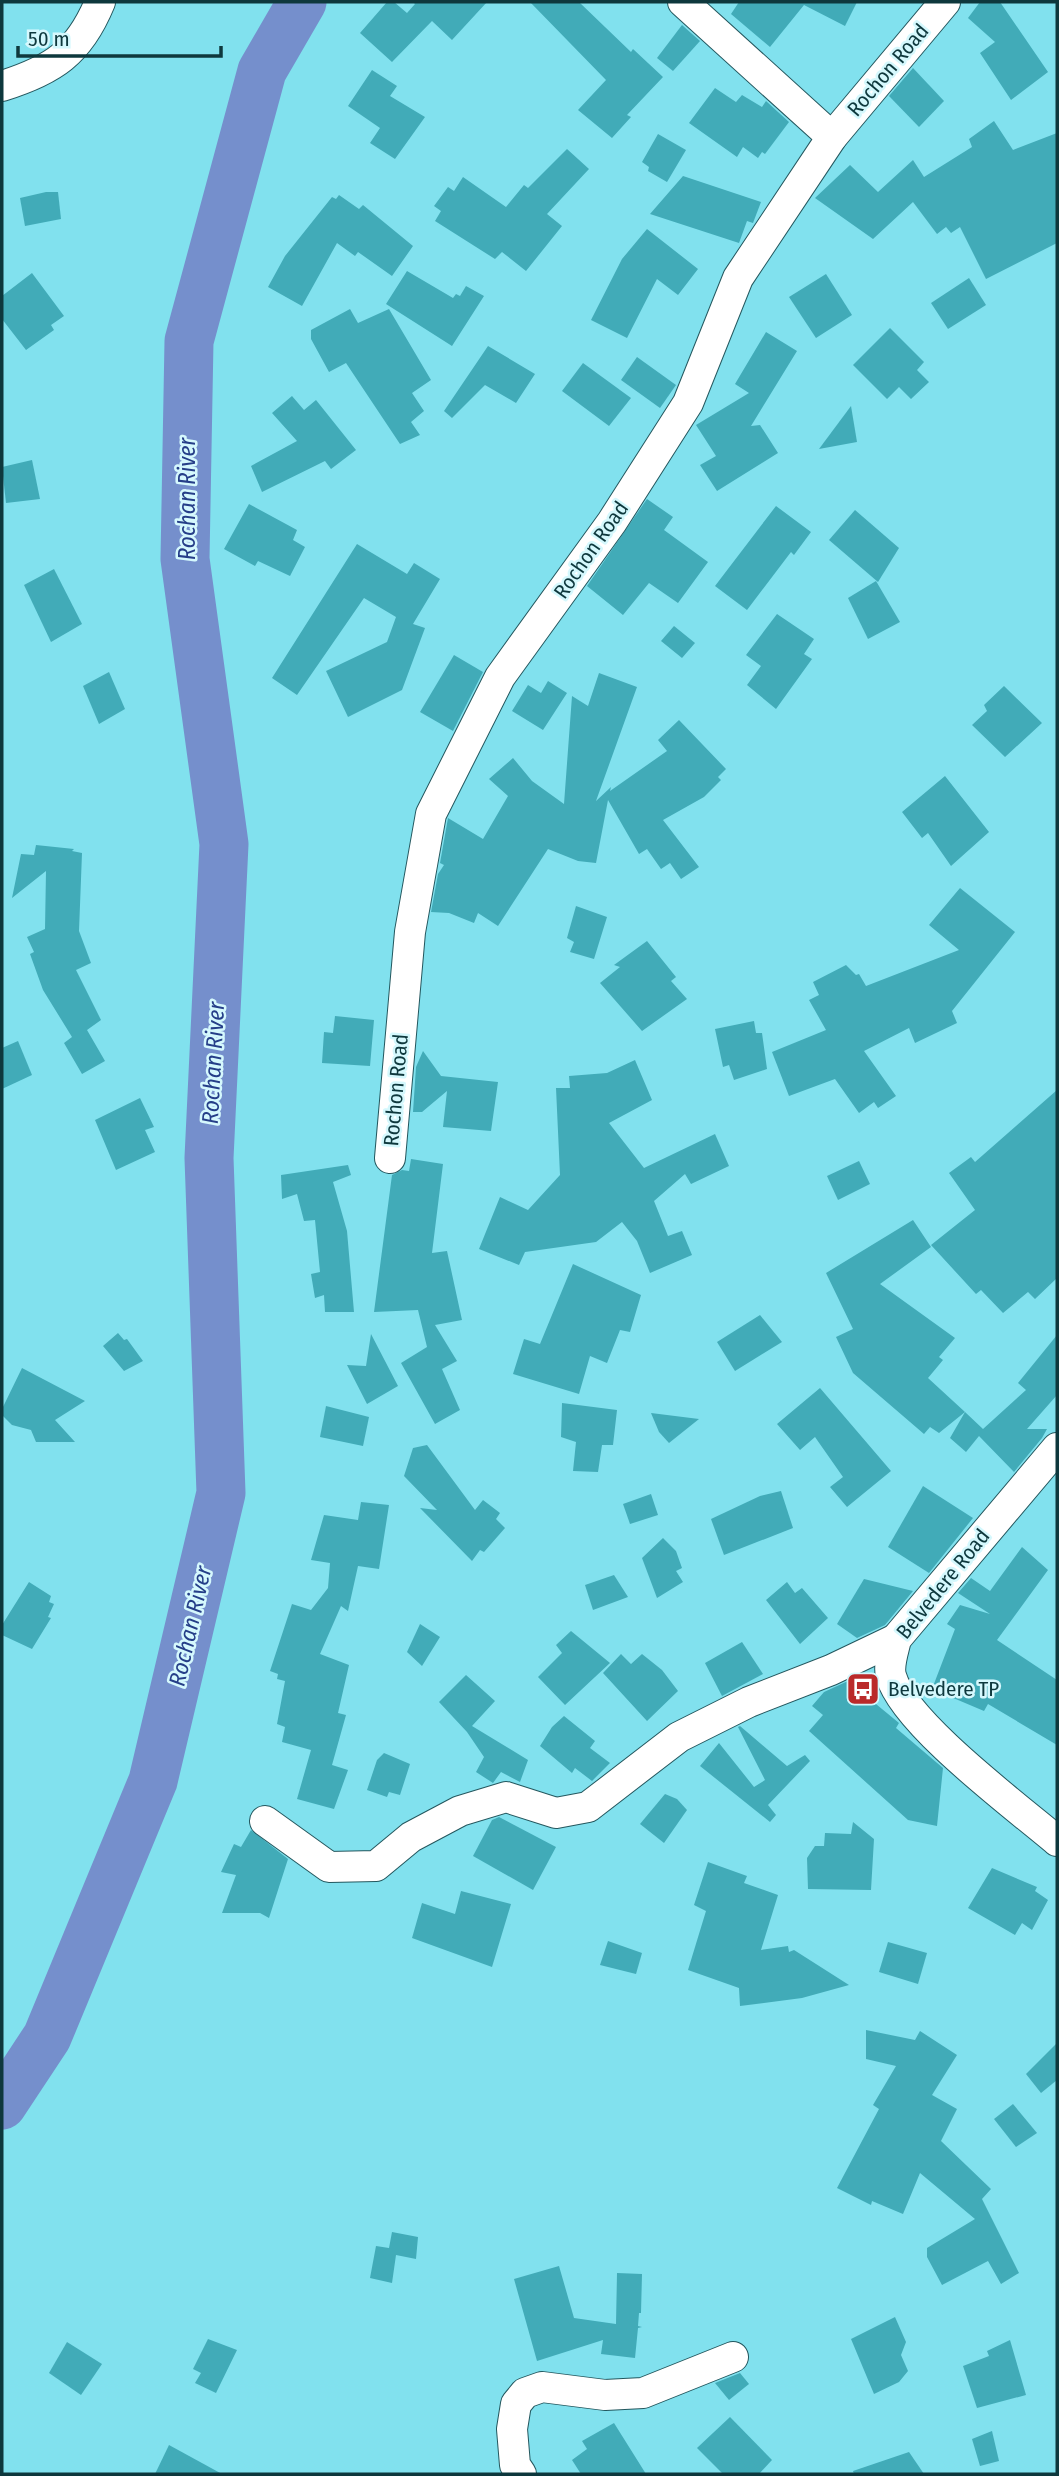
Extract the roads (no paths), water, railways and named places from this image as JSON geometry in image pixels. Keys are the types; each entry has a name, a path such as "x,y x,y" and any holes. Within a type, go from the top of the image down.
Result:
{"street":[{"path":"2,86 35,76 72,52 90,26 100,2"},
{"path":"683,2 832,137"},
{"name":"Rochon Road","path":"390,1157 410,932 431,814 500,677 612,522 688,403 738,278 832,137 945,2"},
{"name":"Belvedere Road","path":"1057,1448 895,1639 890,1673 900,1698 951,1751 1057,1841"},
{"path":"265,1821 329,1867 376,1866 411,1837 447,1817 506,1797 556,1813 588,1807 679,1737 749,1702 831,1670 895,1639"},
{"path":"521,2474 515,2465 512,2429 516,2404 525,2393 542,2387 605,2395 643,2393 733,2357"}],"waterway":[{"name":"Rochan River","path":"2,2105 47,2037 153,1781 221,1493 209,1158 224,844 185,559 189,341 262,71 302,2"}],"place":[{"name":"Belvedere TP","path":"863,1689"}]}
